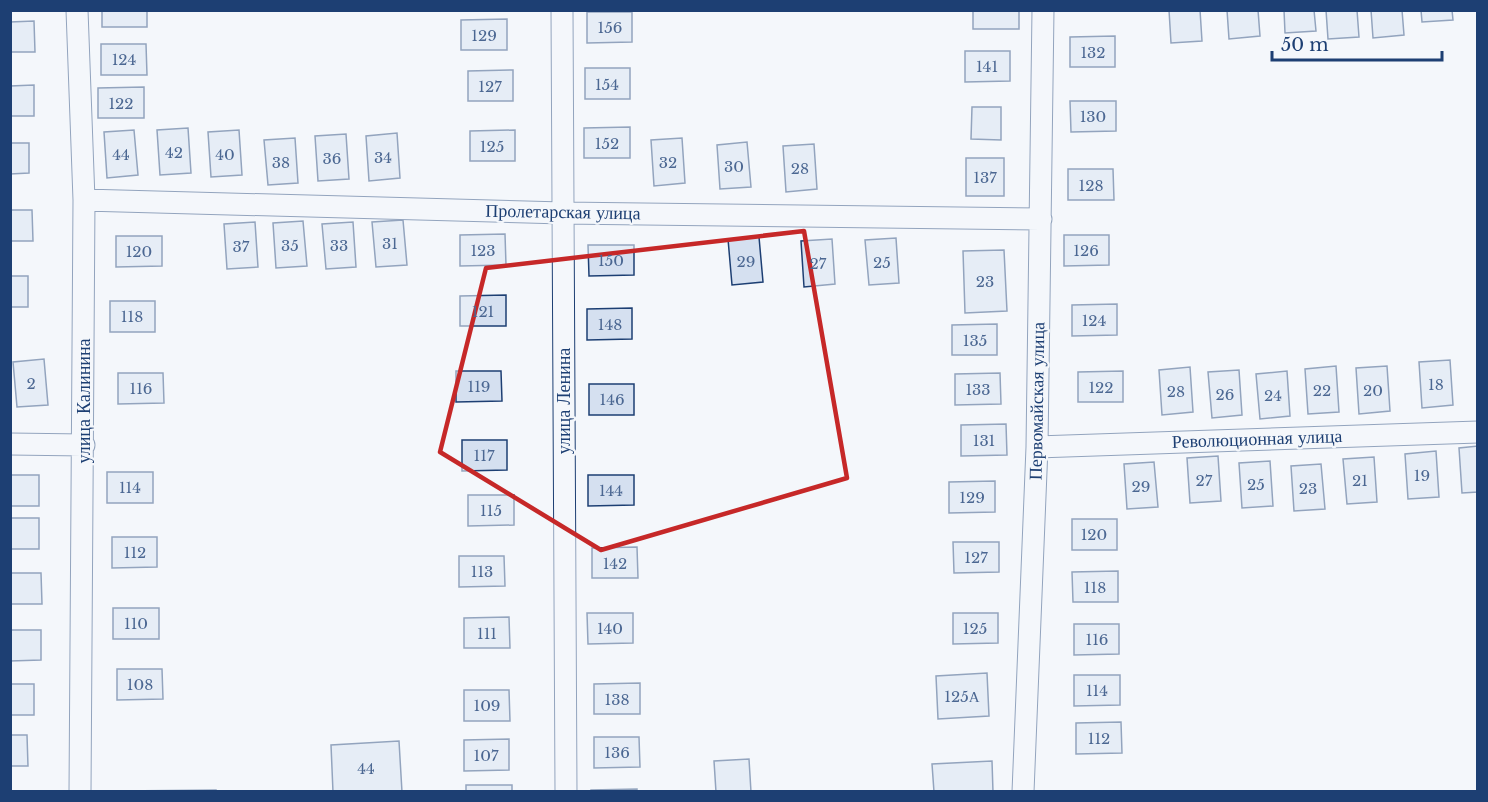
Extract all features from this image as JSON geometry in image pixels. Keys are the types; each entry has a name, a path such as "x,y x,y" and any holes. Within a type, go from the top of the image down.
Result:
{"street":[{"name":"улица Калинина","path":"77,10 84,200 80,792"},
{"name":"улица Ленина","path":"562,10 566,792"},
{"name":"Первомайская улица","path":"1023,792 1037,447 1042,10"},
{"name":"Пролетарская улица","path":"84,200 563,213 1041,219"},
{"name":"Революционная улица","path":"1037,447 1478,432"},
{"path":"10,444 84,445"}],"highlighted area":[{"path":"804,231 847,478 601,550 440,452 486,268"}],"building":[{"path":"102,10 147,10 147,27 102,27"},
{"path":"973,10 1019,10 1019,29 973,29"},
{"path":"1169,10 1200,10 1202,41 1171,43"},
{"path":"1227,10 1258,10 1260,36 1229,39"},
{"path":"1284,10 1314,10 1316,31 1285,33"},
{"path":"1326,10 1357,10 1359,37 1328,39"},
{"path":"1371,10 1402,10 1404,35 1373,38"},
{"path":"1421,10 1452,10 1453,20 1422,22"},
{"path":"587,12 632,12 632,42 587,43"},
{"path":"507,19 507,50 461,50 461,20"},
{"path":"34,21 35,52 10,52 10,22"},
{"path":"1115,36 1115,67 1070,67 1070,37"},
{"path":"101,44 146,44 147,75 101,75"},
{"path":"965,51 1010,51 1010,81 965,82"},
{"path":"585,68 630,68 630,99 585,99"},
{"path":"513,70 513,101 468,101 468,71"},
{"path":"34,85 34,116 10,116 10,86"},
{"path":"144,87 144,118 98,118 98,88"},
{"path":"1070,101 1116,101 1116,131 1071,132"},
{"path":"972,107 1001,107 1001,140 971,139"},
{"path":"630,127 630,158 584,158 584,128"},
{"path":"188,128 191,173 160,175 157,130"},
{"path":"134,130 138,175 107,178 104,132"},
{"path":"239,130 242,175 211,177 208,132"},
{"path":"515,130 515,161 470,161 470,131"},
{"path":"397,133 400,178 369,181 366,136"},
{"path":"346,134 349,179 318,181 315,136"},
{"path":"295,138 298,183 268,185 264,140"},
{"path":"682,138 685,183 654,186 651,140"},
{"path":"747,142 751,187 720,189 717,145"},
{"path":"10,143 29,143 29,173 10,174"},
{"path":"814,144 817,189 786,192 783,146"},
{"path":"966,158 1004,158 1004,196 966,196"},
{"path":"1068,169 1113,169 1114,200 1068,200"},
{"path":"10,210 32,210 33,241 10,241"},
{"path":"403,220 407,265 376,267 372,222"},
{"path":"303,221 307,266 276,268 273,223"},
{"path":"255,222 258,267 227,269 224,224"},
{"path":"353,222 356,267 326,269 322,224"},
{"path":"505,234 506,265 460,266 460,235"},
{"path":"1064,235 1109,235 1109,265 1064,266"},
{"path":"116,236 162,236 162,266 116,267"},
{"path":"759,237 763,282 732,285 728,239"},
{"path":"896,238 899,283 869,285 865,240"},
{"path":"832,239 835,284 804,287 801,241"},
{"path":"588,245 634,245 634,275 589,276"},
{"path":"1004,250 1007,311 965,313 963,251"},
{"path":"10,276 28,276 28,307 10,307"},
{"path":"506,295 506,326 460,326 460,296"},
{"path":"110,301 155,301 155,332 110,332"},
{"path":"1117,304 1117,335 1072,336 1072,305"},
{"path":"632,308 632,339 587,340 587,309"},
{"path":"997,324 997,355 952,355 952,325"},
{"path":"44,359 48,405 17,407 13,362"},
{"path":"1450,360 1453,405 1422,408 1419,362"},
{"path":"1336,366 1339,412 1308,414 1305,369"},
{"path":"1387,366 1390,411 1359,414 1356,368"},
{"path":"1190,367 1193,412 1162,415 1159,370"},
{"path":"1239,370 1242,415 1212,418 1208,372"},
{"path":"456,371 501,371 502,401 456,402"},
{"path":"1123,371 1123,402 1078,402 1078,372"},
{"path":"1287,371 1290,416 1260,419 1256,374"},
{"path":"118,373 163,373 164,403 118,404"},
{"path":"1000,373 1001,404 955,405 955,374"},
{"path":"589,384 634,384 634,415 589,415"},
{"path":"1006,424 1007,455 961,456 961,425"},
{"path":"462,440 507,440 507,470 462,471"},
{"path":"1478,446 1478,492 1462,493 1459,448"},
{"path":"1436,451 1439,497 1408,499 1405,454"},
{"path":"1218,456 1221,501 1190,503 1187,458"},
{"path":"1374,457 1377,502 1347,504 1343,459"},
{"path":"1270,461 1273,506 1242,508 1239,463"},
{"path":"1154,462 1158,507 1127,509 1124,464"},
{"path":"1321,464 1325,509 1294,511 1291,466"},
{"path":"107,472 153,472 153,503 107,503"},
{"path":"10,475 39,475 39,506 10,506"},
{"path":"588,475 634,475 634,505 588,506"},
{"path":"995,481 995,512 949,513 949,482"},
{"path":"468,495 514,495 514,525 468,526"},
{"path":"10,518 39,518 39,549 10,549"},
{"path":"1072,519 1117,519 1117,550 1072,550"},
{"path":"112,537 157,537 157,567 112,568"},
{"path":"953,542 999,542 999,572 954,573"},
{"path":"637,547 638,578 592,578 592,548"},
{"path":"459,556 504,556 505,586 459,587"},
{"path":"1118,571 1118,602 1073,602 1072,572"},
{"path":"10,573 41,573 42,604 10,604"},
{"path":"113,608 159,608 159,639 113,639"},
{"path":"587,613 633,613 633,643 588,644"},
{"path":"953,613 998,613 998,643 953,644"},
{"path":"509,617 510,648 464,648 464,618"},
{"path":"1074,624 1119,624 1119,654 1074,655"},
{"path":"10,630 41,630 41,660 10,661"},
{"path":"117,669 162,669 163,699 117,700"},
{"path":"987,673 989,716 938,719 936,676"},
{"path":"1074,675 1120,675 1120,705 1074,706"},
{"path":"640,683 640,714 594,714 594,684"},
{"path":"10,684 34,684 34,715 10,715"},
{"path":"464,690 509,690 510,721 464,721"},
{"path":"1121,722 1122,753 1076,754 1076,723"},
{"path":"10,735 27,735 28,766 10,766"},
{"path":"594,737 639,737 640,767 594,768"},
{"path":"509,739 509,770 464,771 464,740"},
{"path":"399,741 402,792 333,792 331,745"},
{"path":"749,759 751,792 716,792 714,761"},
{"path":"992,761 993,792 934,792 932,764"},
{"path":"466,785 512,785 512,792 466,792"},
{"path":"637,789 637,792 591,792 591,790"},
{"path":"216,790 216,792 119,792 119,791"}]}
